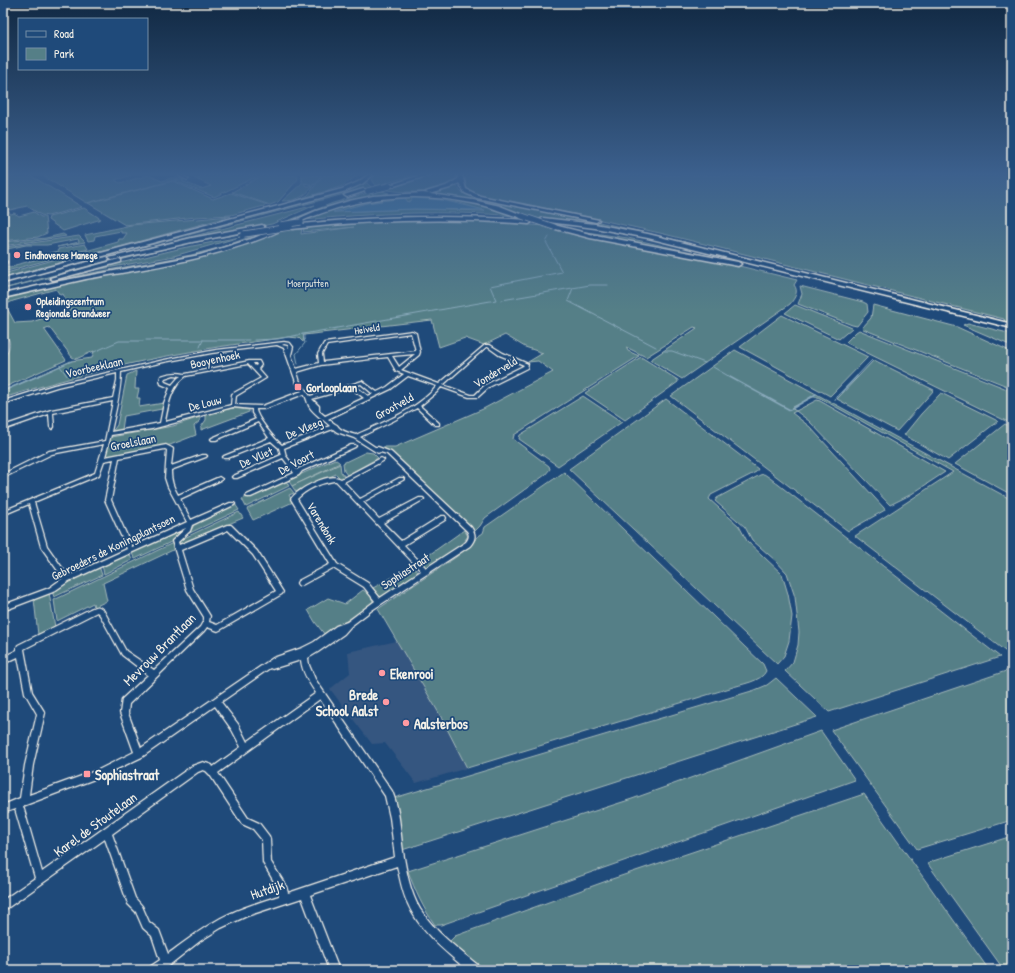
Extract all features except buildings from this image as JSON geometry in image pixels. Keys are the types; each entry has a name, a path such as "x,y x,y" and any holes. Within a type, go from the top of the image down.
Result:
{"highway":[{"path":"3,281 230,220"},
{"path":"3,286 254,220"},
{"path":"16,287 175,257 248,236 284,220"},
{"path":"3,296 67,281 139,269 198,256 249,241 301,220"},
{"path":"76,267 179,242 262,227 325,220"},
{"path":"3,291 159,251 244,234 290,227 365,220"},
{"path":"501,220 529,222"},
{"path":"532,220 590,236 696,255 822,282"},
{"path":"546,220 633,233 734,256 1012,326"},
{"path":"593,220 636,229 734,256"},
{"path":"563,226 661,242 1012,331"}],"street":[{"path":"3,259 5,262 3,266"},
{"name":"Heiveld","path":"321,364 320,354 325,344 369,337 412,332 414,333 418,352"},
{"name":"Voorbeeklaan","path":"3,402 56,386 216,351 265,345 289,344 291,347 289,355"},
{"name":"Voorbeeklaan","path":"265,345 284,346 286,347 289,355"},
{"name":"Vonderveld","path":"485,346 489,346 502,354 526,364 524,367 487,386 473,397 440,386 485,346"},
{"path":"294,371 321,364 418,352"},
{"path":"389,355 398,370 417,355 418,352"},
{"path":"289,355 294,371 309,398 310,405 340,431 356,437"},
{"name":"Booyenhoek","path":"162,423 165,408 176,380 185,376 249,362 264,378 234,395 233,406"},
{"name":"Grootveld","path":"356,437 418,406 440,386 398,370"},
{"path":"3,513 93,477 99,472 116,399 120,371"},
{"name":"Booyenhoek","path":"173,387 163,383 163,377 181,374 185,376"},
{"path":"325,418 389,388 406,374"},
{"path":"309,398 363,383 376,394"},
{"path":"352,386 367,398"},
{"name":"De Louw","path":"108,434 152,427 162,423 233,406 254,408 272,404 305,392"},
{"path":"3,428 51,412 116,399"},
{"path":"418,406 437,424"},
{"name":"De Vliet","path":"254,408 254,413 272,439 278,446 281,447 284,456 297,474"},
{"path":"51,412 52,427"},
{"path":"214,439 259,420"},
{"name":"De Vleeg","path":"281,447 335,426"},
{"name":"Sophiastraat","path":"3,809 100,773 139,754 270,666 316,650 380,602 468,544 472,538 472,532 469,529 391,456 382,453 356,437"},
{"name":"De Vliet","path":"226,457 272,439"},
{"path":"3,476 51,452 107,442"},
{"name":"De Voort","path":"249,496 297,474 300,470 353,446"},
{"name":"Groelslaan","path":"102,459 166,447 170,449 168,478 176,498 190,523"},
{"path":"117,456 108,500 130,550"},
{"path":"169,469 204,456"},
{"name":"De Vliet","path":"234,477 284,456"},
{"name":"Varendonk","path":"380,602 366,585 333,564 294,499 298,493 331,478 338,479 340,481 381,460"},
{"path":"360,501 401,478"},
{"path":"176,498 219,479"},
{"path":"340,481 426,572"},
{"path":"379,522 421,499"},
{"path":"31,502 44,547 67,579"},
{"name":"Gebroeders de Koningplantsoen","path":"3,608 51,590 67,579 232,504"},
{"path":"400,545 443,518"},
{"path":"190,523 188,529 176,541 177,549 229,527 255,553 280,592 218,628 206,624"},
{"name":"Mevrouw Brantlaan","path":"139,754 124,707 125,702 206,624 207,616 190,590 177,549"},
{"path":"300,582 333,564"},
{"path":"3,661 20,649 63,625 98,609 102,613 124,653 153,674"},
{"path":"20,649 30,693 41,713 28,765 21,802 40,880"},
{"path":"304,653 305,665 312,682 389,794 392,803 400,860 411,902 420,918 434,934 475,970"},
{"path":"284,898 283,889 267,863 266,839 256,826 245,820 213,772 320,694"},
{"path":"216,702 235,727 246,748"},
{"name":"Karel de Stoutelaan","path":"3,906 195,769 203,766 209,768 213,772"},
{"path":"107,832 131,900 140,909 146,925 156,933 166,962"},
{"name":"Hutdijk","path":"155,970 218,925 245,912 400,860"},
{"path":"304,892 334,970"}],"shaded area":[{"name":"Brede School Aalst","path":"397,641 440,715 467,768 416,783 385,743 372,744 330,689 350,673 348,652"}],"green space":[{"path":"3,220 45,220 47,233 38,237 3,241"},
{"path":"49,220 97,220 63,231"},
{"path":"117,220 166,220 125,225"},
{"path":"182,220 215,220 3,279 3,274 118,242 119,239 123,239 127,233 121,233 121,231 95,236 94,240 88,241 85,235 131,225"},
{"path":"234,220 244,220 55,270 10,280"},
{"path":"255,220 280,220 272,224 151,247"},
{"path":"289,220 295,220 290,222 282,223"},
{"path":"333,220 415,220 298,225"},
{"name":"Moerputten","path":"396,220 475,221 545,226 576,235 731,264 797,280 794,285 796,292 795,297 790,304 682,379 650,360 697,328 694,327 646,357 626,347 628,351 639,356 514,435 513,439 549,466 550,469 545,475 485,518 475,531 383,447 395,447 483,409 553,372 538,361 528,362 543,353 525,347 505,335 484,345 465,338 439,347 432,320 304,335 303,342 299,338 288,337 218,347 122,365 74,377 3,398 3,391 71,361 92,358 94,351 76,359 72,357 49,327 44,329 66,360 3,388 3,365 9,349 9,341 3,333 3,311 8,310 15,323 32,322 71,309 63,294 60,295 56,289 13,301 3,306 3,298 86,279 196,258 281,231 302,228 301,234 354,227 303,232 304,228"},
{"path":"556,220 592,220 685,242 612,227"},
{"path":"603,220 1012,220 1012,324 1005,322 1004,319 664,234"},
{"path":"566,229 628,238 736,262"},
{"path":"244,231 255,231 181,245 3,289 133,254"},
{"path":"267,233 222,248 199,254 153,264 73,278 5,294 81,275 191,255 222,247 258,234"},
{"path":"63,234 66,236 3,246 3,242 46,238"},
{"path":"79,236 85,242 57,247 79,242 78,239 47,245 26,245 3,250 3,248 12,246"},
{"path":"240,237 174,256 79,273 182,248"},
{"path":"85,244 88,249 3,272 5,266 10,268 15,265 47,257 46,254 59,251 58,249"},
{"path":"800,286 863,302 867,304 868,312 857,326 852,325 798,304 802,294"},
{"path":"795,305 852,328 839,339 785,313"},
{"path":"873,305 957,327 1012,352 1012,388 863,329 862,328 871,318"},
{"path":"782,315 868,357 830,396 740,347"},
{"path":"968,323 1012,334 1012,346 963,325"},
{"path":"859,330 1012,391 1012,424 846,342"},
{"path":"735,350 1012,500 1012,653 1009,654 855,536 953,472 818,397 813,397 791,408 796,411 792,413 810,427 885,510 848,531 671,396"},
{"path":"641,357 678,380 678,382 625,420 585,393"},
{"path":"874,360 934,390 897,431 837,399"},
{"path":"136,371 135,389 139,389 137,398 140,398 139,407 164,403 162,409 124,416 122,430 112,432 117,425 127,375"},
{"path":"941,393 998,421 948,460 904,435"},
{"path":"583,396 622,422 558,466 519,439 520,435"},
{"path":"666,399 758,469 756,472 711,495 709,499 739,526 747,541 782,574 788,594 792,616 789,641 784,656 777,664 569,469"},
{"path":"817,400 820,401 945,472 910,495 890,505 809,421 796,411"},
{"path":"233,408 249,410 249,412 201,430 201,427 206,420 206,414"},
{"path":"200,417 200,421 194,426 196,435 170,445 105,457 111,437 173,426"},
{"path":"1005,424 1012,427 1012,495 955,464"},
{"path":"366,452 373,453 378,458 347,475 344,471 343,463"},
{"path":"335,459 340,463 292,486 288,480"},
{"path":"340,464 341,472 345,477 341,479 336,474 296,492 292,486"},
{"path":"564,472 763,664 766,671 760,678 750,682 467,768 440,715 378,609 456,557 483,533 485,527"},
{"path":"764,474 770,478 1000,657 829,712 785,671 793,662 798,645 799,632 795,597 787,573 752,540 745,527 715,501 717,498"},
{"path":"286,481 289,486 246,507 242,499 248,498"},
{"path":"290,488 294,493 289,495 293,502 253,520 247,509"},
{"path":"235,504 239,510 181,537 191,530 194,523"},
{"path":"239,512 243,518 178,545 180,540"},
{"path":"188,525 185,530 173,541 135,559 131,552"},
{"path":"464,530 468,536 460,546 449,554 426,569 419,562"},
{"path":"173,543 173,550 103,583 107,601 94,607 93,603 57,621 54,600"},
{"path":"129,553 132,560 104,574 102,565"},
{"path":"99,566 102,575 54,597 52,591 72,579"},
{"path":"413,566 419,573 381,598 373,588"},
{"path":"363,590 370,595 374,603 325,635 308,610 328,598 345,604"},
{"path":"49,593 55,627 38,635 34,599"},
{"path":"1012,669 1012,820 917,849 831,730"},
{"path":"776,678 817,717 402,850 394,798 755,690 767,685"},
{"path":"821,731 855,780 441,925 435,925 427,912 416,892 408,871 632,799"},
{"path":"864,794 989,970 480,970 449,942 455,936 612,879"},
{"path":"1012,836 1012,970 1004,970 928,864 933,861"}],"waterway":[{"path":"303,334 496,300 490,286 562,272 546,242 549,237"},
{"path":"502,300 590,285 608,285"},
{"path":"573,288 568,301 656,347"},
{"path":"254,340 278,339 303,334"},
{"path":"298,364 296,354 305,343 303,334"},
{"path":"146,340 203,340"},
{"path":"200,347 203,340"},
{"path":"203,340 249,340"},
{"path":"94,352 119,341 143,341"},
{"path":"664,351 672,351 705,363"},
{"path":"856,377 872,360"},
{"path":"60,366 72,361"},
{"path":"36,377 60,366"},
{"path":"60,366 67,376"},
{"path":"713,367 730,377"},
{"path":"3,391 38,376"},
{"path":"728,376 790,410 816,394"},
{"path":"835,399 857,376"}],"tunnel":[{"path":"543,224 563,226"}],"place":[{"name":"Eindhovense Manege","path":"17,255"},
{"name":"Opleidingscentrum Regionale Brandweer","path":"28,307"},
{"name":"Gorlooplaan","path":"298,387"},
{"name":"Ekenrooi","path":"382,673"},
{"name":"Brede School Aalst","path":"386,702"},
{"name":"Aalsterbos","path":"406,723"},
{"name":"Sophiastraat","path":"87,774"}]}
